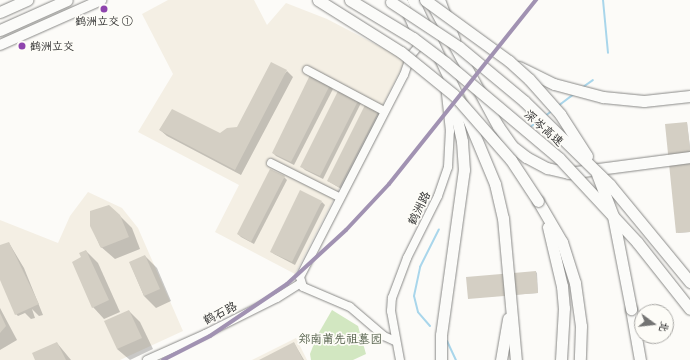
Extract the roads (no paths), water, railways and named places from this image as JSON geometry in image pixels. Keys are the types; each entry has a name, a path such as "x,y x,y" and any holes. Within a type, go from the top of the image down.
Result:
{"highway":[{"path":"0,12 27,0"},
{"path":"0,30 67,0"},
{"path":"318,0 402,52 454,95 511,160 538,200 562,242 575,283 581,326 580,360"},
{"name":"深岑高速","path":"350,0 413,38 446,63 558,158 637,242 690,309"},
{"name":"深岑高速","path":"388,0 459,47 524,101 610,185 690,282"},
{"path":"413,0 468,119 495,184 503,218 516,360"},
{"path":"425,0 509,61 529,79 560,114 597,174 613,216 619,241 640,360"},
{"path":"430,0 507,140 526,157 547,168 578,172 690,157"},
{"path":"509,61 547,81 589,95 644,101 690,96"},
{"path":"441,62 459,126 464,170 442,328 441,360"},
{"path":"538,200 558,267 564,308 561,360"},
{"path":"500,360 510,297"}],"main road":[{"path":"0,45 101,0"},
{"path":"402,0 423,41 441,62"},
{"path":"440,0 458,52"}],"street":[{"path":"395,340 384,336 350,307 303,287 300,277 339,198 404,75 411,55 423,41"},
{"name":"鹤洲路","path":"400,360 395,340 391,311 392,298 407,258 438,196 448,167 450,131 441,62"},
{"path":"307,70 384,111"},
{"path":"271,163 339,198"},
{"name":"鹤石路","path":"147,360 251,311 301,283"}],"waterway":[{"path":"603,0 608,53"},
{"path":"583,87 593,80"},
{"path":"558,106 575,93"},
{"path":"545,116 553,110"},
{"path":"529,128 538,121"},
{"path":"430,326 418,312 414,296 420,267 439,229"},
{"path":"447,341 456,360"}],"place":[{"name":"鹤洲立交 ①","path":"104,9"},
{"name":"鹤洲立交","path":"22,46"}],"park label":[{"name":"郑南莆先祖墓园","path":"340,339"}]}
